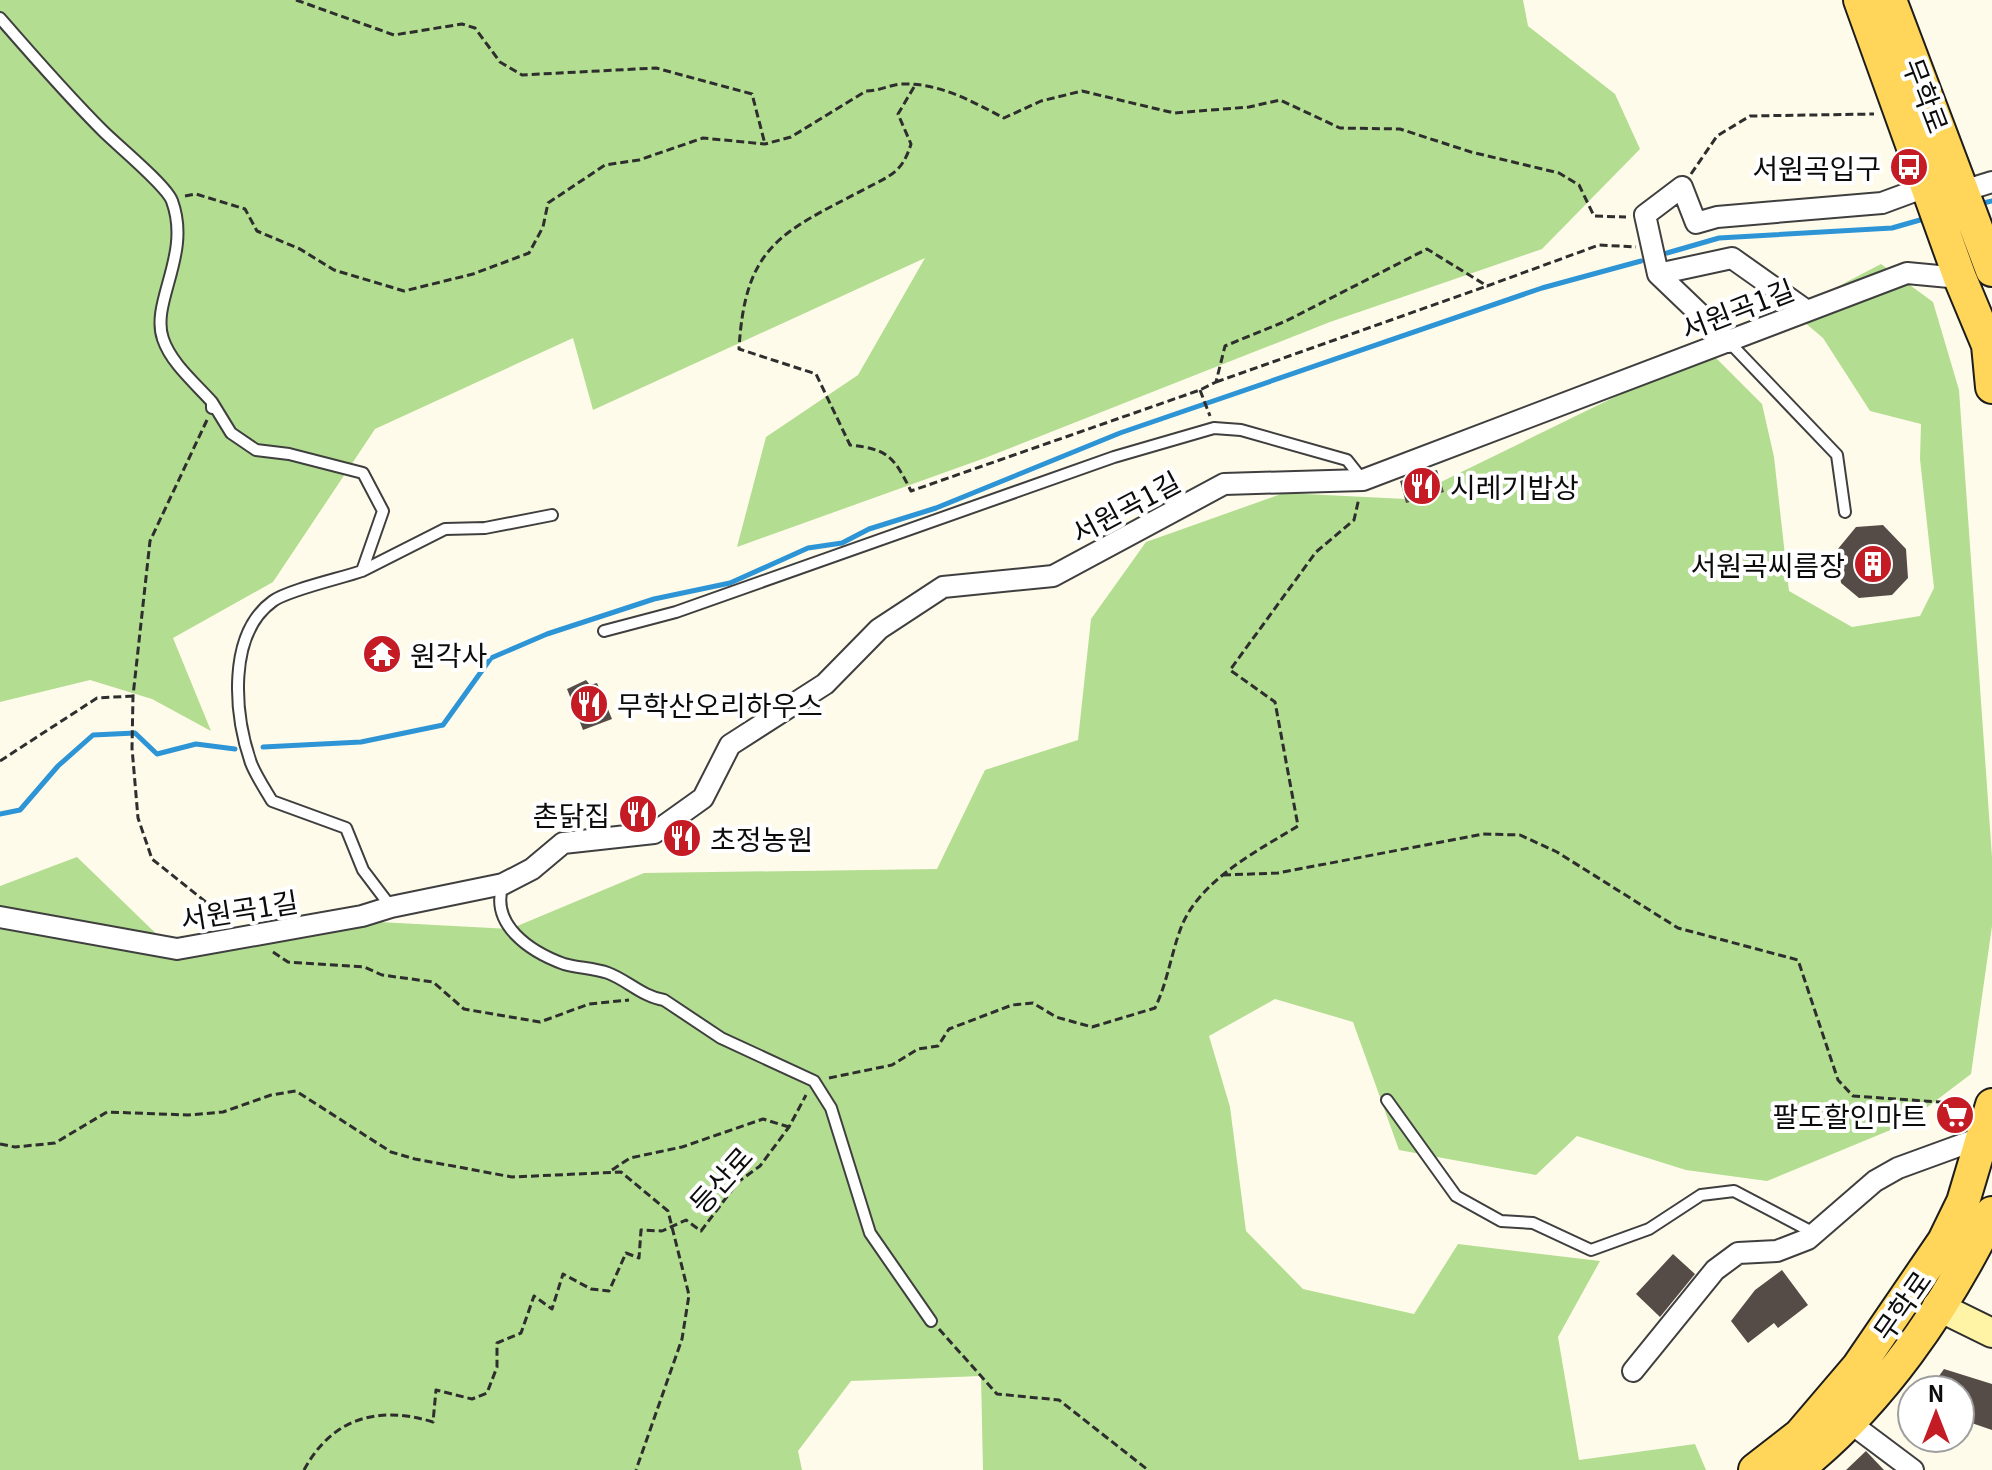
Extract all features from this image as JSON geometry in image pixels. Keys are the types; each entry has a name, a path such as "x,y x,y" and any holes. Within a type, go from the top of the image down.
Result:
{"main road":[{"name":"무학로","path":"1860,0 1960,278"},
{"name":"무학로","path":"1890,0 1978,186 1985,230"},
{"path":"1985,230 1992,270"},
{"path":"1960,278 1990,344 1992,387"},
{"name":"무학로","path":"1755,1470 1800,1435 1858,1367 1944,1241 1963,1202 1992,1105"},
{"name":"무학로","path":"1796,1470 1832,1441 1892,1373 1972,1253 1992,1213"},
{"path":"1937,1306 1992,1333"}],"street":[{"path":"1729,342 1658,274 1645,215 1682,187 1696,223 1717,217 1882,203 1928,186 1978,186"},
{"path":"1658,274 1732,258 1807,311"},
{"name":"서원곡1길","path":"0,917 177,949 362,916 503,884 532,869 563,843 654,833 703,798 730,745 825,684 879,629 943,587 1053,576 1224,484 1363,480 1907,273 1960,278"},
{"path":"1633,1371 1715,1270 1738,1253 1777,1251 1816,1234 1875,1181 1898,1168 1983,1137"},
{"path":"1849,1422 1913,1470"}],"lane":[{"path":"0,18 102,130 172,198 179,236 176,264 164,300 161,336 171,355 231,433 256,450 289,454 363,473 383,511 362,571"},
{"path":"1729,342 1837,455 1845,512"},
{"path":"604,631 676,612 1114,457 1214,428 1241,430 1347,460 1363,480"},
{"path":"391,907 363,870 346,828 272,801 252,765 242,719 238,666 253,619 276,598 362,571 445,529 485,528 552,515"},
{"path":"503,884 499,895 505,922 529,948 566,964 608,973 653,998 664,1000 721,1038 814,1081 831,1108 870,1233 931,1321"},
{"path":"1387,1100 1456,1196 1501,1221 1533,1223 1591,1250 1649,1229 1701,1195 1734,1191 1816,1234"}],"path":[{"path":"296,0 394,35 462,24 475,28 500,62 522,75 656,68 723,84 752,94 765,144"},
{"path":"172,198 196,194 245,209 257,231 300,249 334,270 404,291 473,274 529,253 543,227 548,203 605,165 639,160 703,138 765,144 791,137 866,91 880,91 903,84 954,92 1004,118 1041,101 1082,91 1174,113 1249,107 1280,100 1340,128 1400,129 1471,152 1559,173 1579,185 1594,216 1646,218"},
{"path":"914,87 898,114 911,144 899,171 773,242 753,275 742,306 739,349 816,374 850,445 880,448 899,466 911,491 1599,245 1627,249 1651,244"},
{"path":"1682,187 1717,136 1750,116 1883,113 1893,90"},
{"path":"1216,382 1225,346 1286,321 1427,249 1487,286"},
{"path":"1200,390 1211,419"},
{"path":"212,406 150,541 133,696 132,748 138,818 152,859 249,937 288,962 364,967 382,975 433,982 464,1009 540,1022 589,1004 653,998"},
{"path":"814,1081 892,1065 918,1049 938,1046 949,1029 1012,1005 1033,1003 1056,1017 1092,1027 1155,1008 1166,985 1182,925 1193,903 1223,875 1298,826 1275,702 1230,670 1316,552 1354,520 1363,480"},
{"path":"0,761 97,698 133,696"},
{"path":"1223,875 1278,873 1483,834 1520,835 1557,852 1678,928 1798,960 1838,1080 1853,1096 1992,1105"},
{"name":"등산로","path":"304,1470 317,1445 359,1417 407,1414 433,1422 436,1390 472,1399 487,1393 497,1367 497,1343 521,1333 534,1296 552,1309 563,1274 591,1289 609,1291 626,1253 639,1258 641,1230 662,1231 686,1220 701,1231 738,1182 760,1166 789,1127 814,1081"},
{"path":"0,1144 15,1147 55,1143 107,1112 188,1115 223,1112 271,1095 296,1091 391,1152 415,1159 512,1177 621,1172 668,1211 689,1295 682,1339 636,1470"},
{"path":"609,1173 630,1158 682,1147 763,1119 789,1127"},
{"path":"931,1321 997,1394 1059,1400 1148,1470"}],"green space":[{"path":"0,0 1523,0 1528,26 1615,94 1640,149 1542,249 1330,322 985,458 737,547 766,437 858,375 925,258 593,410 573,338 375,429 273,582 173,638 211,731 152,699 90,680 0,702"},
{"path":"1881,264 1933,302 1959,390 1992,857 1992,926 1971,1074 1905,1124 1767,1181 1686,1170 1577,1136 1536,1175 1399,1150 1353,1022 1275,999 1209,1036 1230,1107 1246,1231 1303,1289 1414,1314 1458,1244 1600,1261 1558,1337 1579,1460 1695,1444 1706,1470 983,1470 981,1376 851,1381 798,1451 802,1470 0,1470 0,886 77,857 175,952 379,922 510,929 644,873 937,869 985,770 1078,740 1091,619 1146,542 1284,493 1406,499 1709,351 1762,404 1774,457 1789,591 1852,627 1920,616 1934,588 1920,459 1921,424 1870,411 1823,338 1791,311"}],"building":[{"name":"시레기밥상","path":"1437,470 1444,492 1406,503 1400,481"},
{"name":"서원곡씨름장","path":"1883,525 1906,549 1908,578 1892,595 1859,598 1841,583 1837,550 1856,527"},
{"name":"무학산오리하우스","path":"586,680 590,685 597,683 612,719 583,730 567,689"},
{"name":"촌닭집","path":"636,799 651,819 635,822 624,808"},
{"name":"초정농원","path":"691,823 700,837 673,854 665,841"},
{"path":"1673,1254 1695,1274 1660,1317 1636,1294"},
{"path":"1782,1270 1808,1305 1778,1328 1774,1323 1748,1343 1731,1321 1755,1290"},
{"path":"1944,1369 1960,1374 1940,1374"},
{"path":"1976,1379 1992,1384 1992,1430 1976,1424"},
{"path":"1866,1451 1884,1470 1846,1470"}],"waterway":[{"path":"1979,204 1992,201"},
{"path":"1667,253 1719,238 1892,228 1927,218"},
{"path":"263,747 361,742 443,725 491,658 547,634 654,599 730,583 808,548 842,543 869,529 936,508 1120,433 1542,288 1641,261"},
{"path":"0,814 20,810 58,766 93,735 135,733 157,754 196,744 235,749"}],"place":[{"name":"서원곡입구","path":"1909,167"},
{"name":"시레기밥상","path":"1422,486"},
{"name":"서원곡씨름장","path":"1873,564"},
{"name":"원각사","path":"382,654"},
{"name":"무학산오리하우스","path":"589,704"},
{"name":"촌닭집","path":"638,814"},
{"name":"초정농원","path":"682,838"},
{"name":"팔도할인마트","path":"1955,1115"}]}
